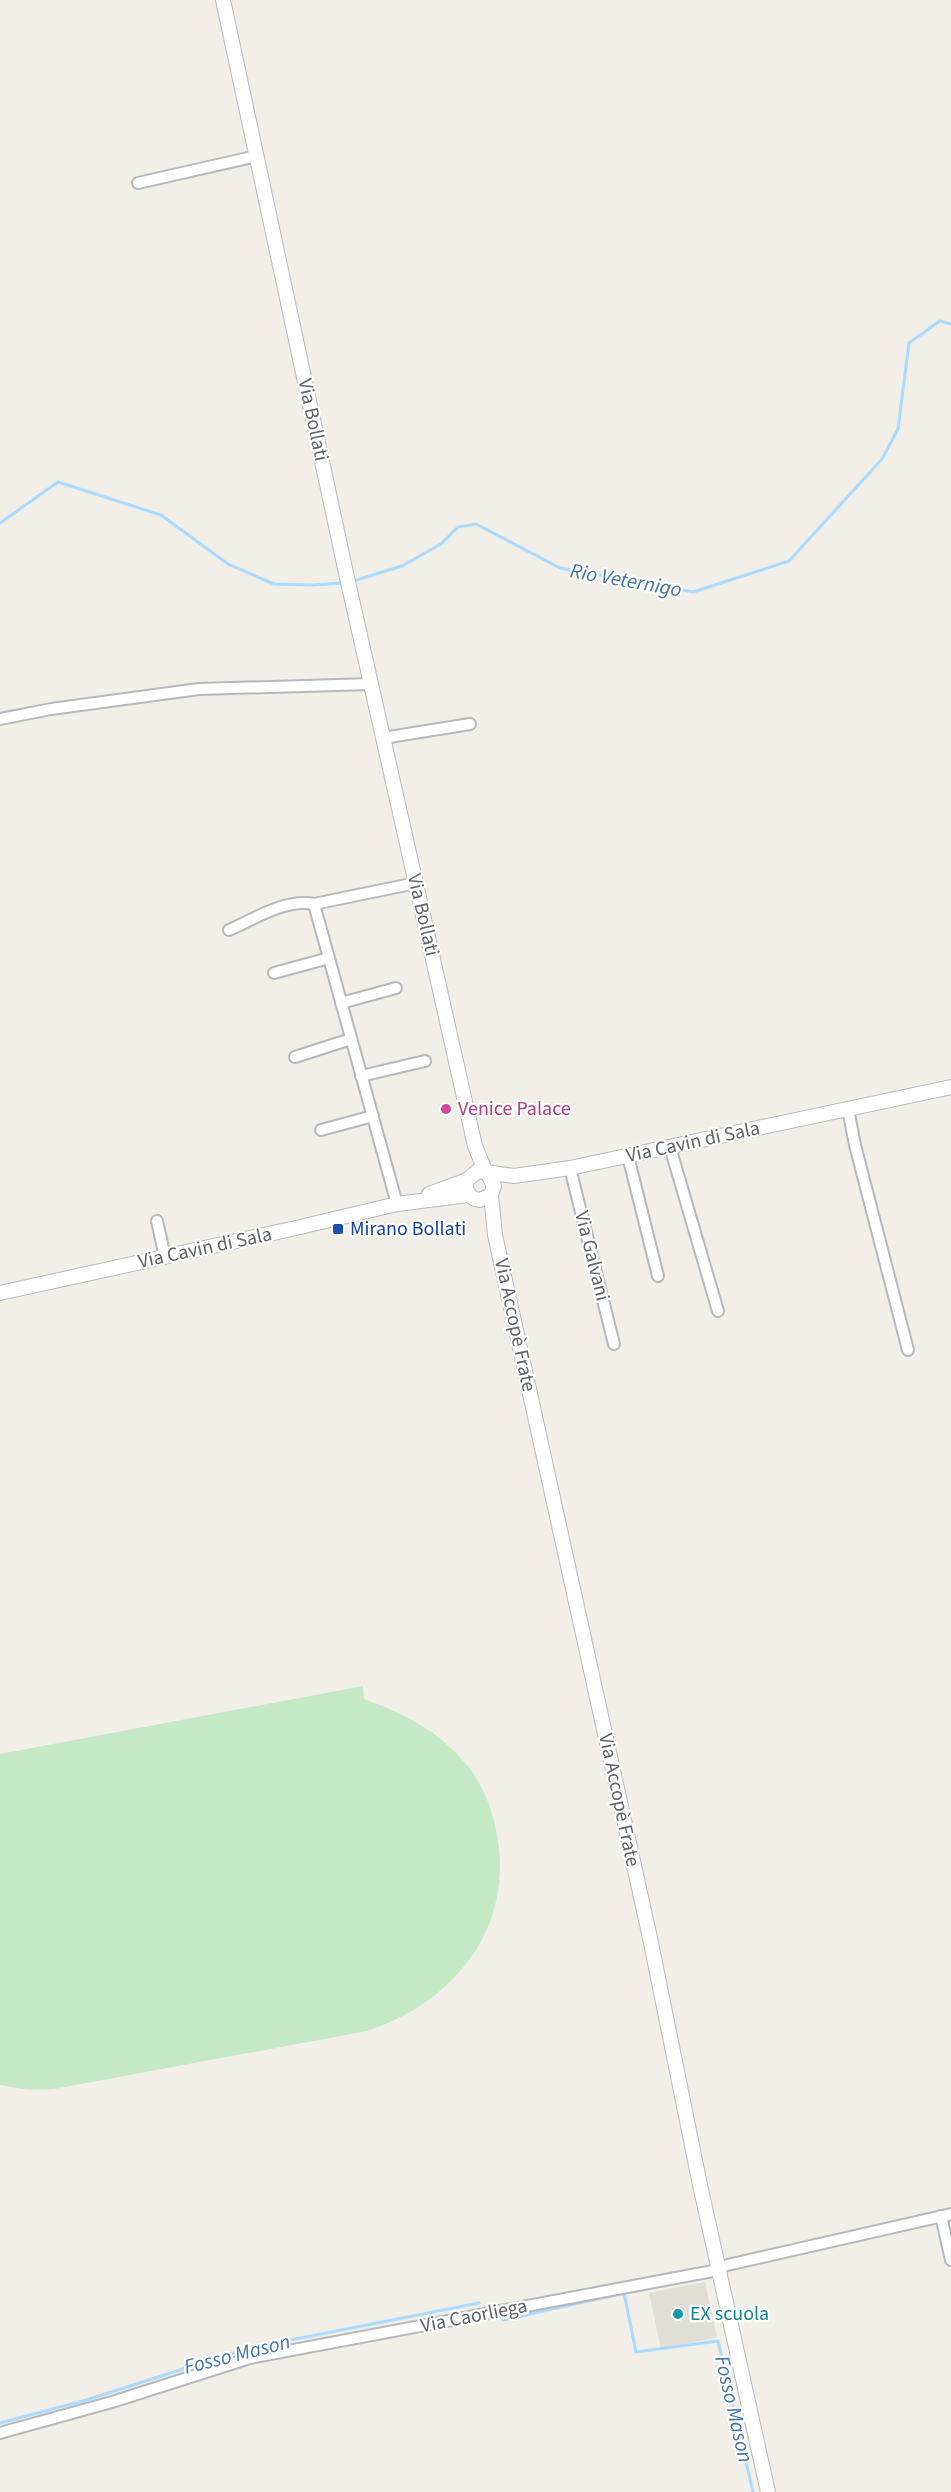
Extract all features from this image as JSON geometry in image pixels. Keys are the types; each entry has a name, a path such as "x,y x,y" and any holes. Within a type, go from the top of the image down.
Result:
{"main road":[{"name":"Via Bollati","path":"223,0 383,738 475,1146 487,1174"},
{"name":"Via Cavin di Sala","path":"487,1174 514,1176 570,1168 951,1087"},
{"name":"Via Bollati","path":"468,1177 475,1146"},
{"path":"478,1172 487,1174 493,1181 492,1192 484,1199 472,1197 465,1185 468,1177 478,1172"},
{"name":"Via Cavin di Sala","path":"492,1192 537,1173"},
{"name":"Via Cavin di Sala","path":"403,1203 468,1177"},
{"name":"Via Accopè Frate","path":"492,1192 495,1235 650,1938 718,2268 768,2492"},
{"name":"Via Cavin di Sala","path":"0,1293 403,1203 472,1197"},
{"name":"Via Accopè Frate","path":"472,1197 487,1217 495,1235"}],"street":[{"path":"138,183 257,156"},
{"path":"0,719 51,709 199,689 371,684"},
{"path":"383,738 470,724"},
{"path":"229,930 288,905 303,902 314,904 416,884"},
{"path":"314,904 372,1116 403,1203"},
{"path":"274,973 329,958"},
{"path":"341,1003 396,988"},
{"path":"295,1057 351,1039"},
{"path":"361,1076 425,1061"},
{"path":"848,1109 855,1145 908,1350"},
{"path":"321,1130 372,1116"},
{"path":"670,1147 718,1311"},
{"path":"628,1156 658,1276"},
{"name":"Via Galvani","path":"570,1168 614,1344"},
{"path":"157,1221 165,1257"},
{"path":"946,2215 951,2260"},
{"name":"Via Caorliega","path":"0,2433 112,2402 250,2358 713,2271 723,2266 946,2215"}],"shaded area":[{"path":"705,2282 717,2337 661,2349 649,2293"}],"green space":[{"path":"363,1686 364,1699 420,1724 455,1752 476,1778 495,1825 500,1861 498,1894 489,1925 474,1954 454,1978 429,2000 400,2018 367,2031 54,2089 29,2090 0,2085 0,1754"}],"waterway":[{"name":"Rio Veternigo","path":"353,581 402,566 441,544 458,527 476,524 560,568 693,592 789,561 882,459 898,429 909,343 940,321 951,324"},
{"name":"Rio Veternigo","path":"0,523 58,482 161,515 228,564 274,584 343,583"},
{"name":"Fosso Mason","path":"503,2320 624,2293 636,2352 718,2341 753,2492"},
{"name":"Fosso Mason","path":"0,2423 86,2400 249,2348 479,2303"}],"place":[{"name":"Venice Palace","path":"446,1109"},
{"name":"Mirano Bollati","path":"338,1229"},
{"name":"EX scuola","path":"678,2314"}]}
